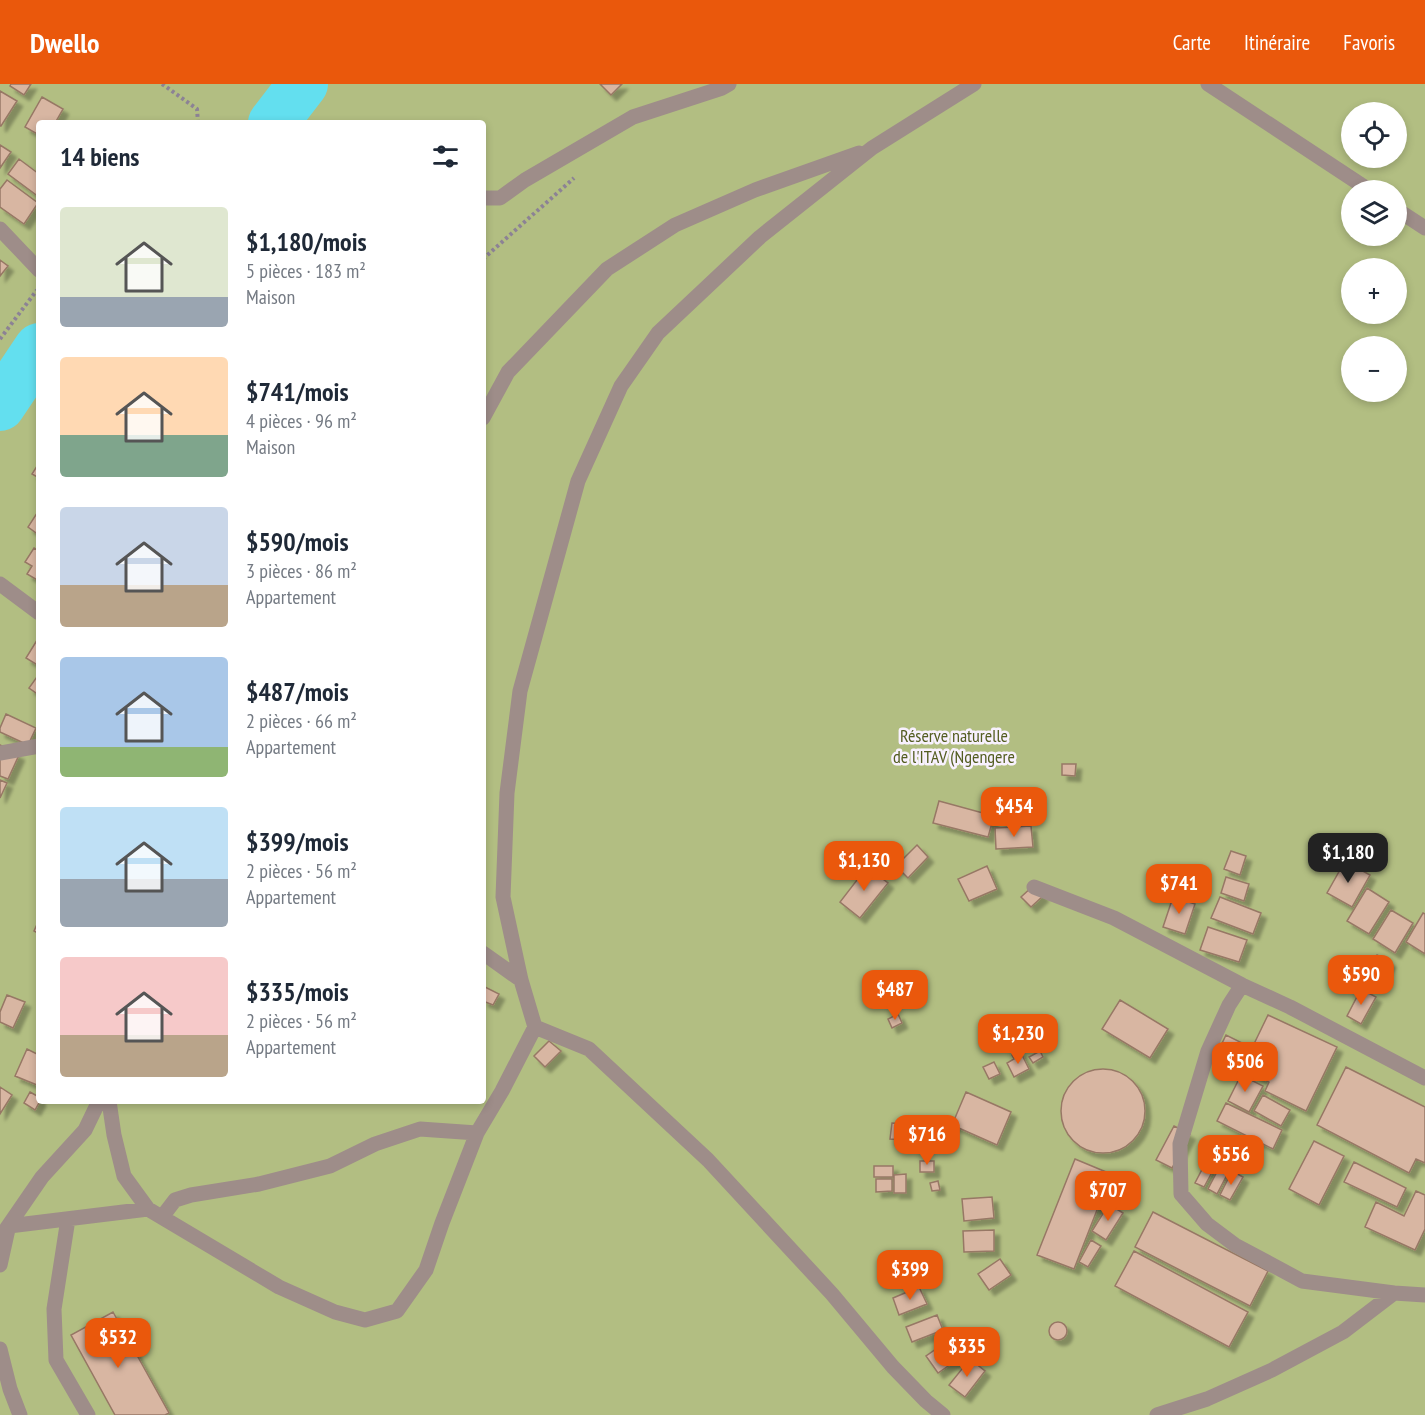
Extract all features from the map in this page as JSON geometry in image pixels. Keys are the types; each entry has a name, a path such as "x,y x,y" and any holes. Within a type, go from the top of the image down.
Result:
{"street":[{"path":"486,198 500,198 525,180 633,117 729,84"},
{"path":"109,1104 124,1176 148,1209 279,1287 335,1312 365,1320 397,1311 426,1270 477,1133 535,1027 521,981 503,897 507,793 520,691 578,481 621,386 658,333 760,237 872,148 975,84"},
{"path":"1208,84 1354,180"},
{"path":"486,412 508,372 607,270 675,225 755,190 872,148"},
{"path":"1407,216 1425,228"},
{"path":"0,229 36,267"},
{"path":"0,584 36,612"},
{"path":"0,753 36,747"},
{"path":"1034,887 1114,918 1425,1078"},
{"path":"486,955 521,981"},
{"path":"1242,985 1229,1005 1208,1051 1180,1144 1181,1194 1208,1224 1235,1245 1302,1281 1425,1295"},
{"path":"535,1027 589,1049 708,1160 832,1294 893,1368 943,1415"},
{"path":"0,1265 4,1232 42,1177 85,1130 98,1104"},
{"path":"162,1217 175,1200 191,1195 259,1184 330,1166 375,1144 420,1129 477,1133"},
{"path":"4,1232 68,1219 148,1209"},
{"path":"68,1219 54,1309 56,1360 88,1415"},
{"path":"1157,1415 1207,1399 1272,1370 1343,1332 1394,1293"},
{"path":"0,1349 10,1389 20,1415"}],"path":[{"path":"162,84 197,109 198,120"},
{"path":"0,339 36,291"}],"green space":[{"name":"Réserve naturelle de l'ITAV (Ngengere","path":"0,84 1425,84 1425,1415 0,1415"}],"building":[{"path":"11,84 31,84 24,95 10,86"},
{"path":"600,84 622,84 611,95"},
{"path":"0,91 17,101 1,126 0,126"},
{"path":"42,97 63,109 57,120 36,120 36,133 25,127"},
{"path":"0,145 11,152 0,168"},
{"path":"19,159 36,172 36,195 8,174"},
{"path":"7,180 36,202 36,206 24,224 0,207 0,189"},
{"path":"0,260 8,266 0,276"},
{"path":"36,515 36,533 28,527"},
{"path":"34,548 36,549 36,579 27,574 32,566 25,562"},
{"path":"36,642 36,664 26,658"},
{"path":"36,678 36,693 29,688"},
{"path":"6,714 36,728 28,745 0,732"},
{"path":"0,745 19,755 8,779 0,776"},
{"path":"1062,764 1076,764 1075,776 1062,775"},
{"path":"0,780 7,783 0,798"},
{"path":"939,801 994,816 988,837 933,823"},
{"path":"1031,826 1033,847 996,849 995,828"},
{"path":"917,845 928,857 908,878 896,866"},
{"path":"1231,851 1246,856 1240,875 1224,869"},
{"path":"1345,861 1370,875 1352,907 1327,893"},
{"path":"987,866 997,889 969,901 958,879"},
{"path":"867,867 888,883 860,918 840,902"},
{"path":"1226,877 1249,884 1244,901 1221,893"},
{"path":"1033,886 1043,896 1031,907 1021,897"},
{"path":"1367,888 1389,902 1369,934 1347,921"},
{"path":"1173,897 1195,904 1185,934 1163,927"},
{"path":"1220,897 1261,913 1253,934 1211,918"},
{"path":"1391,910 1413,923 1395,953 1373,939"},
{"path":"1423,913 1425,914 1425,954 1406,942"},
{"path":"1208,927 1247,940 1239,962 1200,950"},
{"path":"1377,955 1390,962 1377,985 1364,978"},
{"path":"486,988 499,994 493,1005 486,1002"},
{"path":"1361,989 1376,997 1361,1024 1347,1016"},
{"path":"7,995 25,1002 13,1028 0,1022 0,1012"},
{"path":"1120,1000 1168,1029 1150,1058 1102,1029"},
{"path":"898,1014 902,1023 892,1028 888,1019"},
{"path":"1268,1015 1337,1047 1306,1111 1265,1091 1269,1082 1216,1056 1226,1035 1252,1048"},
{"path":"549,1041 561,1051 545,1067 534,1056"},
{"path":"27,1049 36,1054 36,1085 15,1076"},
{"path":"1020,1051 1029,1069 1014,1077 1007,1063 1014,1059 1012,1055"},
{"path":"1040,1051 1043,1057 1033,1063 1029,1057"},
{"path":"994,1062 1000,1074 989,1079 983,1067"},
{"path":"1346,1067 1425,1107 1425,1163 1416,1159 1409,1173 1317,1125"},
{"path":"1103,1069 1119,1072 1133,1081 1142,1095 1145,1111 1142,1127 1133,1141 1119,1150 1103,1153 1087,1150 1073,1141 1064,1127 1061,1111 1064,1095 1073,1081 1087,1072"},
{"path":"1241,1075 1263,1086 1249,1112 1228,1101"},
{"path":"0,1087 12,1095 0,1114"},
{"path":"30,1092 36,1095 36,1104 38,1104 35,1110 24,1103"},
{"path":"966,1092 1011,1112 997,1145 952,1125"},
{"path":"1263,1095 1290,1110 1281,1126 1254,1111"},
{"path":"1226,1103 1282,1130 1273,1149 1217,1121"},
{"path":"892,1123 904,1124 902,1140 890,1139"},
{"path":"1174,1126 1190,1134 1172,1168 1156,1160"},
{"path":"1314,1141 1344,1156 1319,1205 1289,1189"},
{"path":"1208,1158 1217,1163 1204,1187 1195,1183"},
{"path":"1075,1159 1111,1174 1074,1269 1037,1255"},
{"path":"920,1161 934,1161 934,1172 920,1172"},
{"path":"1354,1162 1406,1188 1397,1207 1344,1182"},
{"path":"1221,1164 1230,1169 1217,1194 1208,1189"},
{"path":"874,1166 893,1166 893,1177 874,1177"},
{"path":"1232,1171 1243,1177 1230,1200 1220,1195"},
{"path":"906,1174 906,1193 894,1193 894,1175"},
{"path":"876,1179 892,1179 892,1191 876,1192"},
{"path":"938,1181 940,1190 932,1191 930,1183"},
{"path":"1416,1191 1425,1195 1425,1229 1415,1250 1365,1227 1376,1202 1404,1216"},
{"path":"992,1197 994,1218 964,1221 962,1199"},
{"path":"1109,1204 1123,1213 1106,1240 1092,1231"},
{"path":"1153,1212 1268,1271 1250,1306 1135,1247"},
{"path":"994,1230 994,1251 964,1252 963,1231"},
{"path":"1091,1240 1101,1246 1088,1267 1079,1262"},
{"path":"1134,1251 1248,1312 1229,1347 1115,1286"},
{"path":"1000,1259 1011,1275 989,1290 978,1274"},
{"path":"919,1287 927,1304 899,1315 893,1298"},
{"path":"113,1312 169,1413 165,1415 115,1415 71,1335"},
{"path":"937,1315 943,1330 912,1342 906,1327"},
{"path":"1058,1322 1064,1325 1067,1331 1064,1337 1058,1340 1052,1337 1049,1331 1052,1325"},
{"path":"952,1338 964,1355 938,1373 926,1356"},
{"path":"970,1359 985,1371 965,1397 949,1385"}],"waterway":[{"path":"275,120 303,84"},
{"path":"0,406 36,352"}]}
